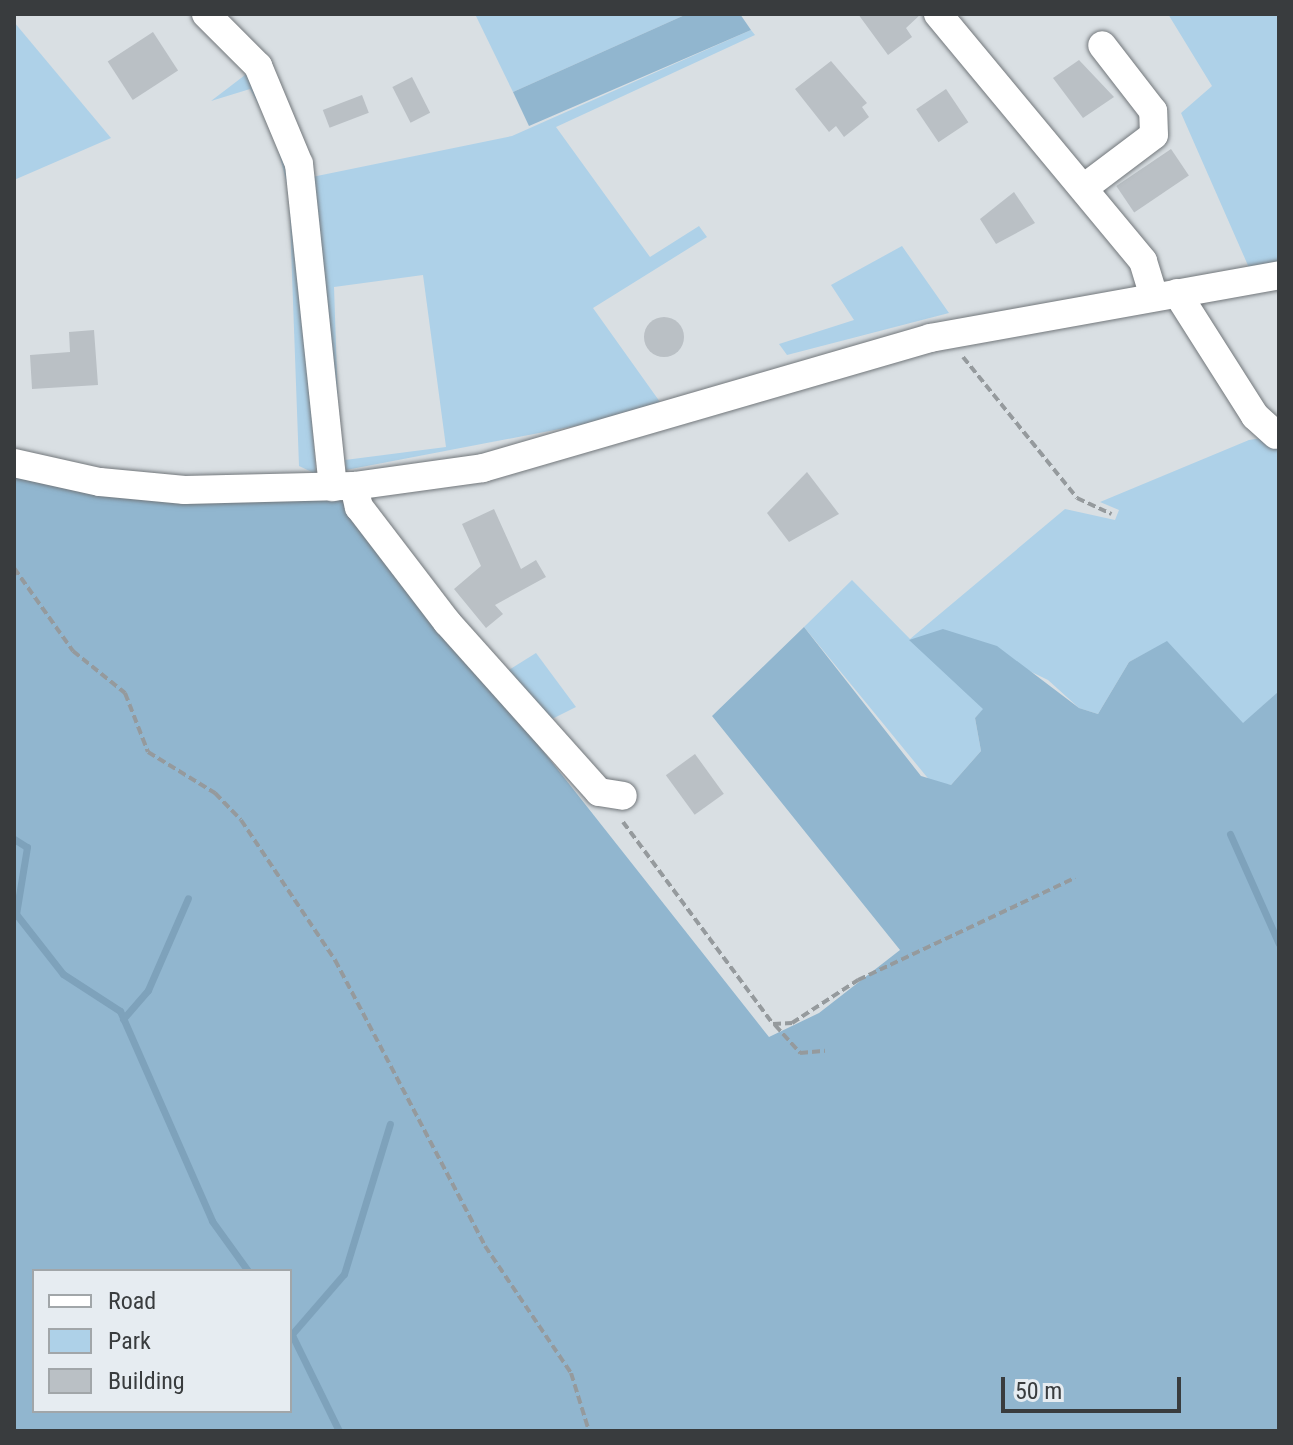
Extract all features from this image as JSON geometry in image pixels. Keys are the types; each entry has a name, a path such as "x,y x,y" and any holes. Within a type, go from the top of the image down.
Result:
{"street":[{"path":"206,14 258,66 299,164 343,487 416,584 611,794"},
{"path":"938,14 1085,187 1247,404 1276,435"},
{"path":"1085,187 1154,135 1153,111 1102,45"},
{"path":"14,463 100,482 185,490 343,487 483,468 948,335 1279,275"}],"path":[{"path":"948,335 1077,498 1111,514"},
{"path":"14,568 73,651 125,693 148,752 215,793 241,820 335,960 485,1246 571,1373 589,1431"},
{"path":"611,794 773,1024 800,1053 825,1051"},
{"path":"773,1024 792,1023 858,980 1075,878"}],"green space":[{"path":"475,14 687,14 513,92"},
{"path":"1168,14 1279,14 1279,265 1250,270 1181,113 1212,86"},
{"path":"14,22 111,138 14,180"},
{"path":"751,30 755,35 556,127 650,257 699,226 707,237 593,308 660,402 617,418 346,470 345,460 446,447 423,275 334,287 339,434 312,177 512,136"},
{"path":"249,72 276,122 299,237 316,474 299,466 289,192 273,130 250,89 211,101"},
{"path":"902,246 949,313 787,355 779,344 854,320 831,285"},
{"path":"1279,435 1279,691 1243,724 1167,642 1129,662 1098,714 1079,708 1048,680 943,629 984,709 975,718 981,751 951,785 931,782 804,627 852,580 910,639 1065,509 1115,520 1119,510 1100,502 1249,440"},
{"path":"536,653 576,707 546,722 501,675"}],"shaded area":[{"path":"687,14 740,14 751,30 529,126 513,92"},
{"path":"14,473 344,499 769,1037 819,1013 900,950 712,716 804,627 921,776 951,785 981,751 975,718 983,709 909,640 943,629 997,646 1079,708 1098,714 1129,662 1167,641 1243,723 1279,691 1279,1431 14,1431"}],"building":[{"path":"858,14 921,14 906,28 912,37 888,55"},
{"path":"153,32 178,71 133,100 108,61"},
{"path":"1079,60 1114,97 1083,118 1053,78"},
{"path":"831,61 867,103 862,107 869,117 844,137 836,126 829,132 795,89"},
{"path":"412,77 430,113 411,123 392,87"},
{"path":"946,89 968,122 939,142 916,109"},
{"path":"362,95 369,113 330,128 323,110"},
{"path":"1171,149 1189,176 1134,212 1116,186"},
{"path":"1014,192 1035,223 996,244 980,219"},
{"path":"664,317 678,323 684,337 678,351 664,357 650,351 644,337 650,323"},
{"path":"94,330 98,385 32,389 30,355 70,352 69,332"},
{"path":"807,472 839,514 789,542 767,513"},
{"path":"494,509 521,569 536,560 546,577 495,605 503,614 486,628 454,589 481,566 462,524"},
{"path":"695,754 724,794 695,815 666,775"}],"waterway":[{"path":"1230,834 1279,944"},
{"path":"14,839 27,847 16,914 63,974 120,1011 212,1221 247,1269"},
{"path":"123,1019 148,990 188,898"},
{"path":"292,1334 344,1274 390,1124"},
{"path":"292,1335 339,1431"}]}
